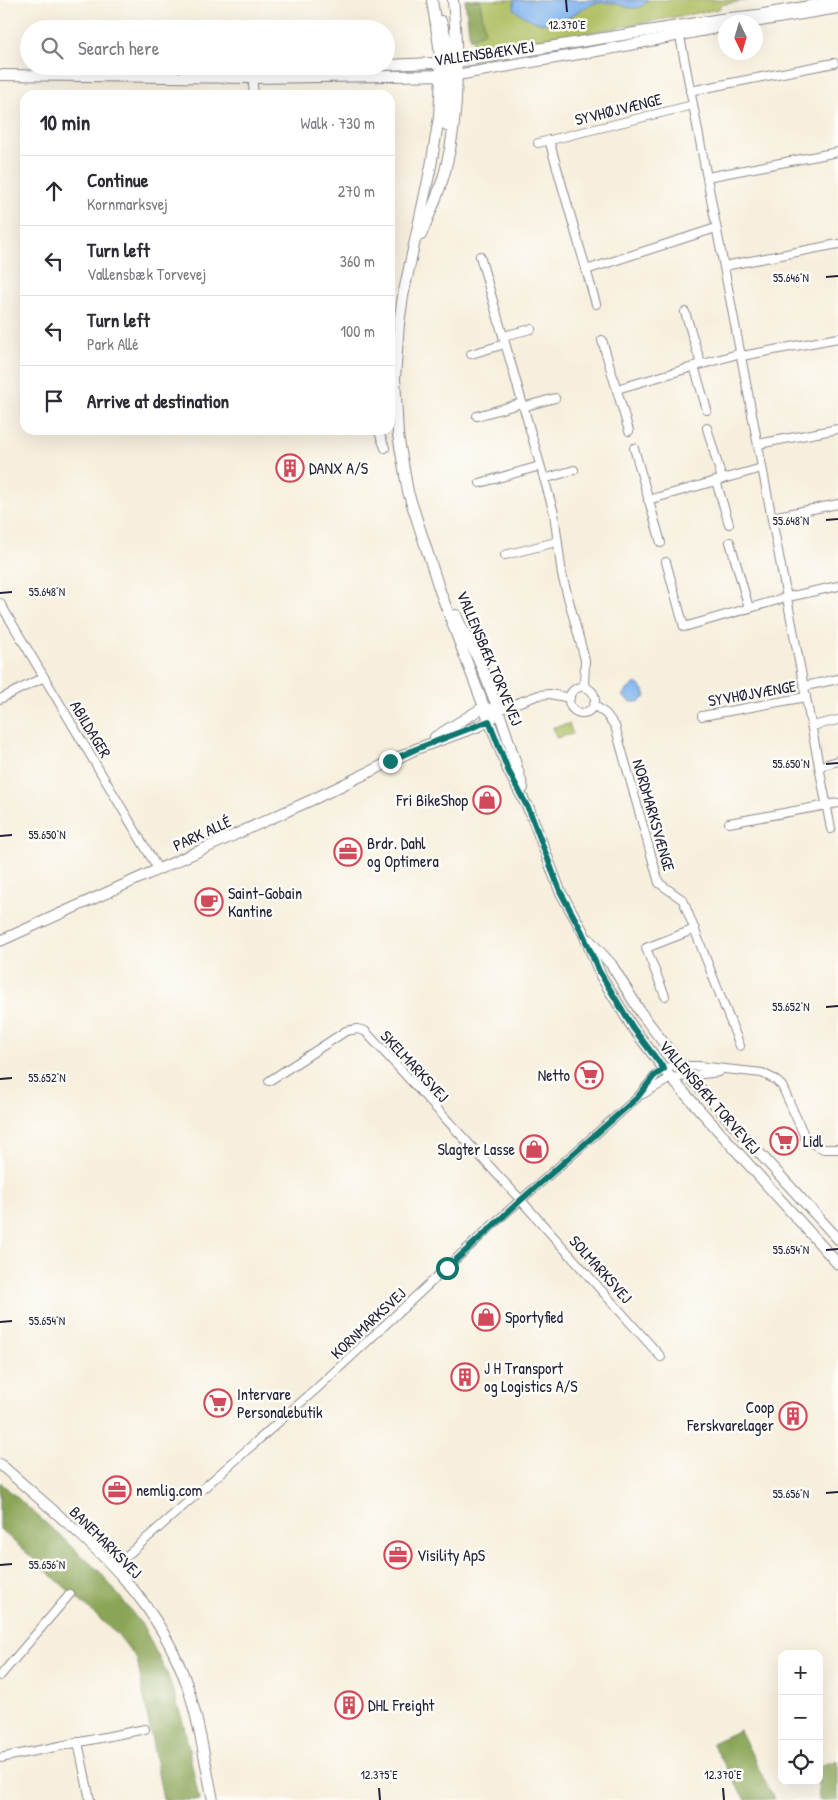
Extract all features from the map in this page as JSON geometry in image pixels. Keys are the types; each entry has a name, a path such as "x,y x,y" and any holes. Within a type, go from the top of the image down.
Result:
{"street":[{"name":"VALLENSBÆK TORVEVEJ","path":"434,0 439,46 449,63"},
{"path":"447,0 454,15"},
{"name":"VALLENSBÆK TORVEVEJ","path":"452,0 454,15 448,75 399,323 396,350 396,407 402,464 413,510 440,592 508,770 530,812"},
{"name":"VALLENSBÆKVEJ","path":"395,74 448,75 838,0"},
{"path":"763,20 838,8"},
{"name":"VALLENSBÆKVEJ","path":"395,65 449,63 718,27"},
{"name":"SYVHØJVÆNGE","path":"679,31 831,829"},
{"path":"448,75 449,63"},
{"path":"690,91 834,63"},
{"name":"VALLENSBÆKVEJ","path":"0,75 126,75"},
{"path":"252,75 254,90"},
{"name":"VALLENSBÆK TORVEVEJ","path":"409,268 446,169 452,134 448,75"},
{"name":"SYVHØJVÆNGE","path":"538,143 693,106"},
{"path":"549,140 596,304"},
{"path":"707,177 838,152"},
{"path":"586,270 716,228"},
{"path":"724,266 838,244"},
{"path":"480,256 554,513 556,542 562,575 585,660 584,687"},
{"path":"685,312 707,410"},
{"path":"472,354 531,329"},
{"path":"617,389 742,354 838,338"},
{"path":"602,340 629,431"},
{"path":"477,416 555,398"},
{"path":"707,428 729,524"},
{"path":"758,444 838,429"},
{"path":"380,435 385,448"},
{"path":"634,448 661,543"},
{"path":"480,483 540,466"},
{"path":"648,500 762,468"},
{"path":"544,479 574,470"},
{"path":"772,517 838,504"},
{"path":"505,555 556,542"},
{"path":"730,542 749,608"},
{"name":"VALLENSBÆK TORVEVEJ","path":"425,546 466,639 476,655 498,710 530,812 560,891 582,932 599,971 616,1001 633,1028 671,1078 838,1264"},
{"path":"666,562 684,627 788,597 838,586"},
{"name":"ABILDAGER","path":"0,603 158,869"},
{"path":"0,699 44,677"},
{"name":"SYVHØJVÆNGE","path":"805,686 838,679"},
{"path":"584,687 592,692 595,700 594,705 588,711 579,712 572,706 570,698 573,691 584,687"},
{"path":"485,708 498,710 539,695 550,694 570,698"},
{"name":"SYVHØJVÆNGE","path":"702,716 806,697"},
{"name":"NORDMARKSVÆNGE","path":"594,705 606,714 615,726 659,883 683,900 740,1046"},
{"name":"PARK ALLÉ","path":"0,941 316,798 416,749 485,708"},
{"name":"PARK ALLÉ","path":"416,749 489,721 498,710"},
{"path":"812,726 838,720"},
{"path":"820,766 838,761"},
{"path":"729,823 838,803"},
{"path":"665,996 646,948 695,929"},
{"name":"VALLENSBÆK TORVEVEJ","path":"582,932 611,964 641,1013 688,1075 838,1239"},
{"name":"SKELMARKSVEJ","path":"270,1081 346,1031 357,1029 364,1031 521,1200"},
{"path":"664,1069 680,1065 762,1073 774,1079 782,1086 805,1137 813,1144 824,1149 838,1149"},
{"name":"KORNMARKSVEJ","path":"637,1098 654,1076 664,1069"},
{"path":"671,1078 729,1070"},
{"name":"KORNMARKSVEJ","path":"114,1567 315,1390 521,1200 637,1098 671,1078"},
{"name":"SOLMARKSVEJ","path":"521,1200 661,1357"},
{"name":"BANEMARKSVEJ","path":"0,1464 114,1567 141,1598 159,1624 175,1656 190,1696 213,1800"},
{"path":"0,1676 70,1594"},
{"path":"0,1758 145,1729"},
{"path":"78,1742 90,1800"}],"green space":[{"path":"465,0 480,0 485,32 470,39"},
{"path":"467,0 748,0 721,5 719,9 539,42 521,42 474,51"},
{"path":"569,724 573,734 556,738 553,727"},
{"path":"0,1482 100,1572 143,1626 168,1676 184,1725 199,1800 163,1800 137,1659 119,1636 0,1529"},
{"path":"740,1730 774,1800 745,1800 712,1743"},
{"path":"838,1760 838,1800 819,1800 818,1785 823,1785 823,1765"}],"water":[{"path":"514,0 648,0 638,8 612,3 593,4 558,23 551,24 531,20 519,13 514,9"},
{"path":"636,683 644,690 646,697 640,701 629,701 623,696"}],"place":[{"name":"DANX A/S","path":"290,468"},
{"name":"Fri BikeShop","path":"487,800"},
{"name":"Brdr. Dahl og Optimera","path":"348,852"},
{"name":"Saint-Gobain Kantine","path":"209,902"},
{"name":"Netto","path":"589,1075"},
{"name":"Lidl","path":"784,1141"},
{"name":"Slagter Lasse","path":"534,1149"},
{"name":"Sportyfied","path":"486,1317"},
{"name":"J H Transport og Logistics A/S","path":"465,1377"},
{"name":"Intervare Personalebutik","path":"218,1403"},
{"name":"Coop Ferskvarelager","path":"793,1416"},
{"name":"nemlig.com","path":"117,1490"},
{"name":"Visility ApS","path":"398,1555"},
{"name":"DHL Freight","path":"349,1705"}],"route":[{"path":"390,761 489,721 508,770 530,812 560,891 582,932 599,971 633,1028 664,1069 654,1076 637,1098 447,1268"}]}
